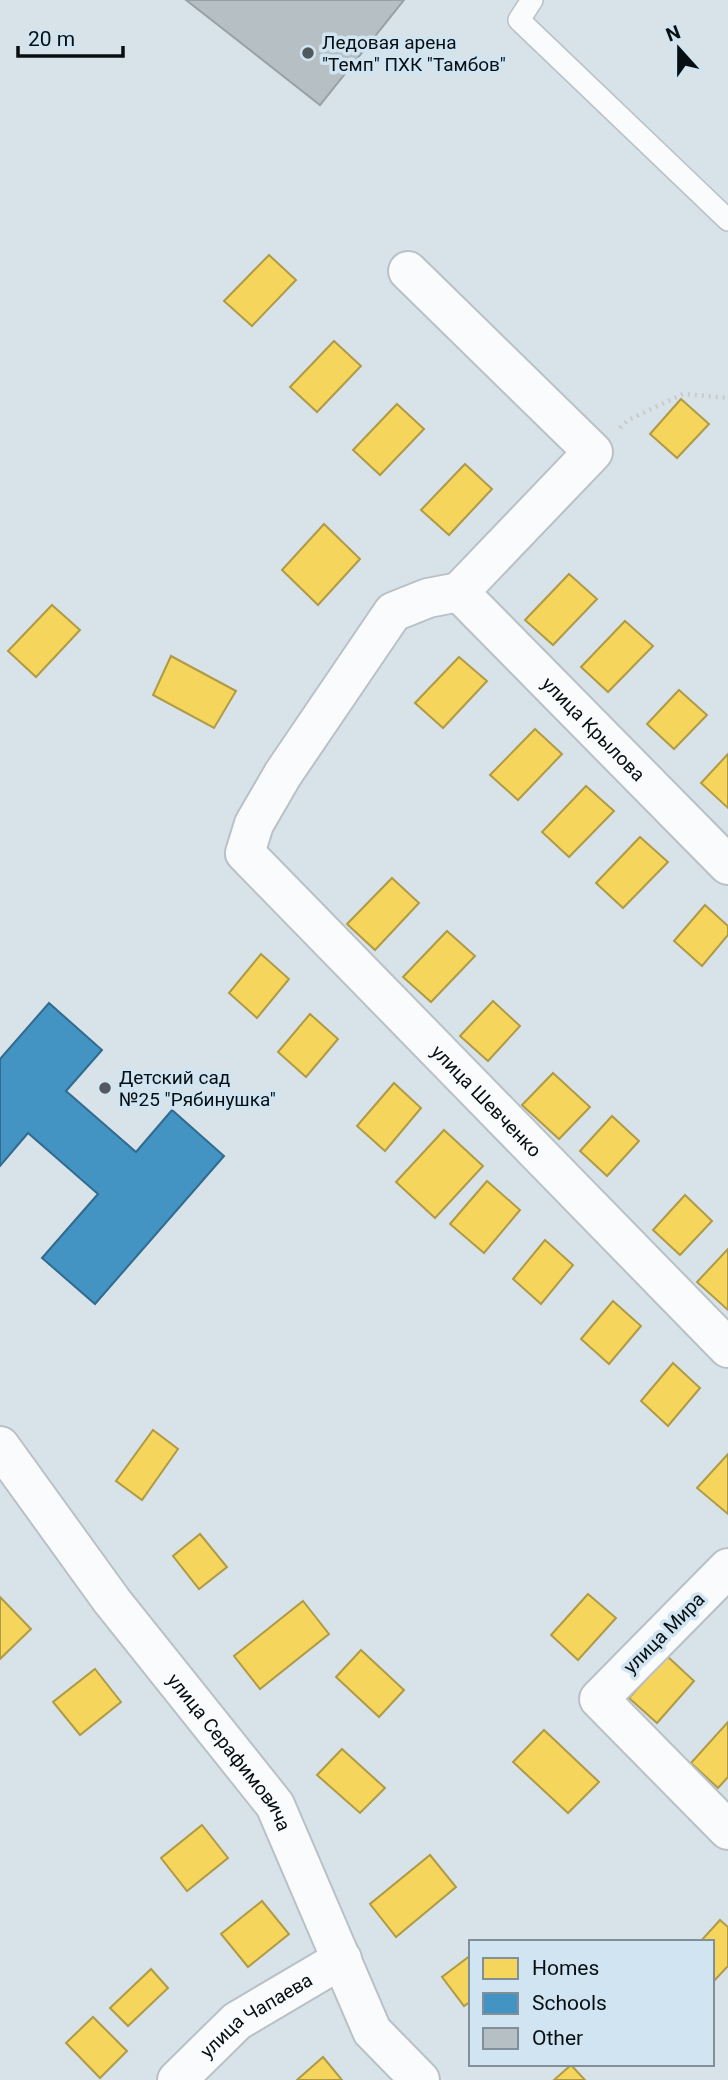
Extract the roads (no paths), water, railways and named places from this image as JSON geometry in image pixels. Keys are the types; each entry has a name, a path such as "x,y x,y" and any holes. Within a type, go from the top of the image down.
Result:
{"street":[{"path":"408,271 593,452 460,592"},
{"name":"улица Шевченко","path":"460,592 428,598 393,612 283,774 254,824 245,853 728,1348"},
{"name":"улица Крылова","path":"460,592 728,865"},
{"name":"улица Серафимовича","path":"0,1446 112,1601 275,1805 372,2031 420,2080"},
{"name":"улица Мира","path":"728,1568 599,1699 728,1830"},
{"name":"улица Чапаева","path":"177,2080 237,2021 342,1959"}],"lane":[{"path":"532,0 519,20 728,220"}],"place":[{"name":"Ледовая арена \"Темп\" ПХК \"Тамбов\"","path":"308,53"},
{"name":"Детский сад №25 \"Рябинушка\"","path":"105,1088"}]}
